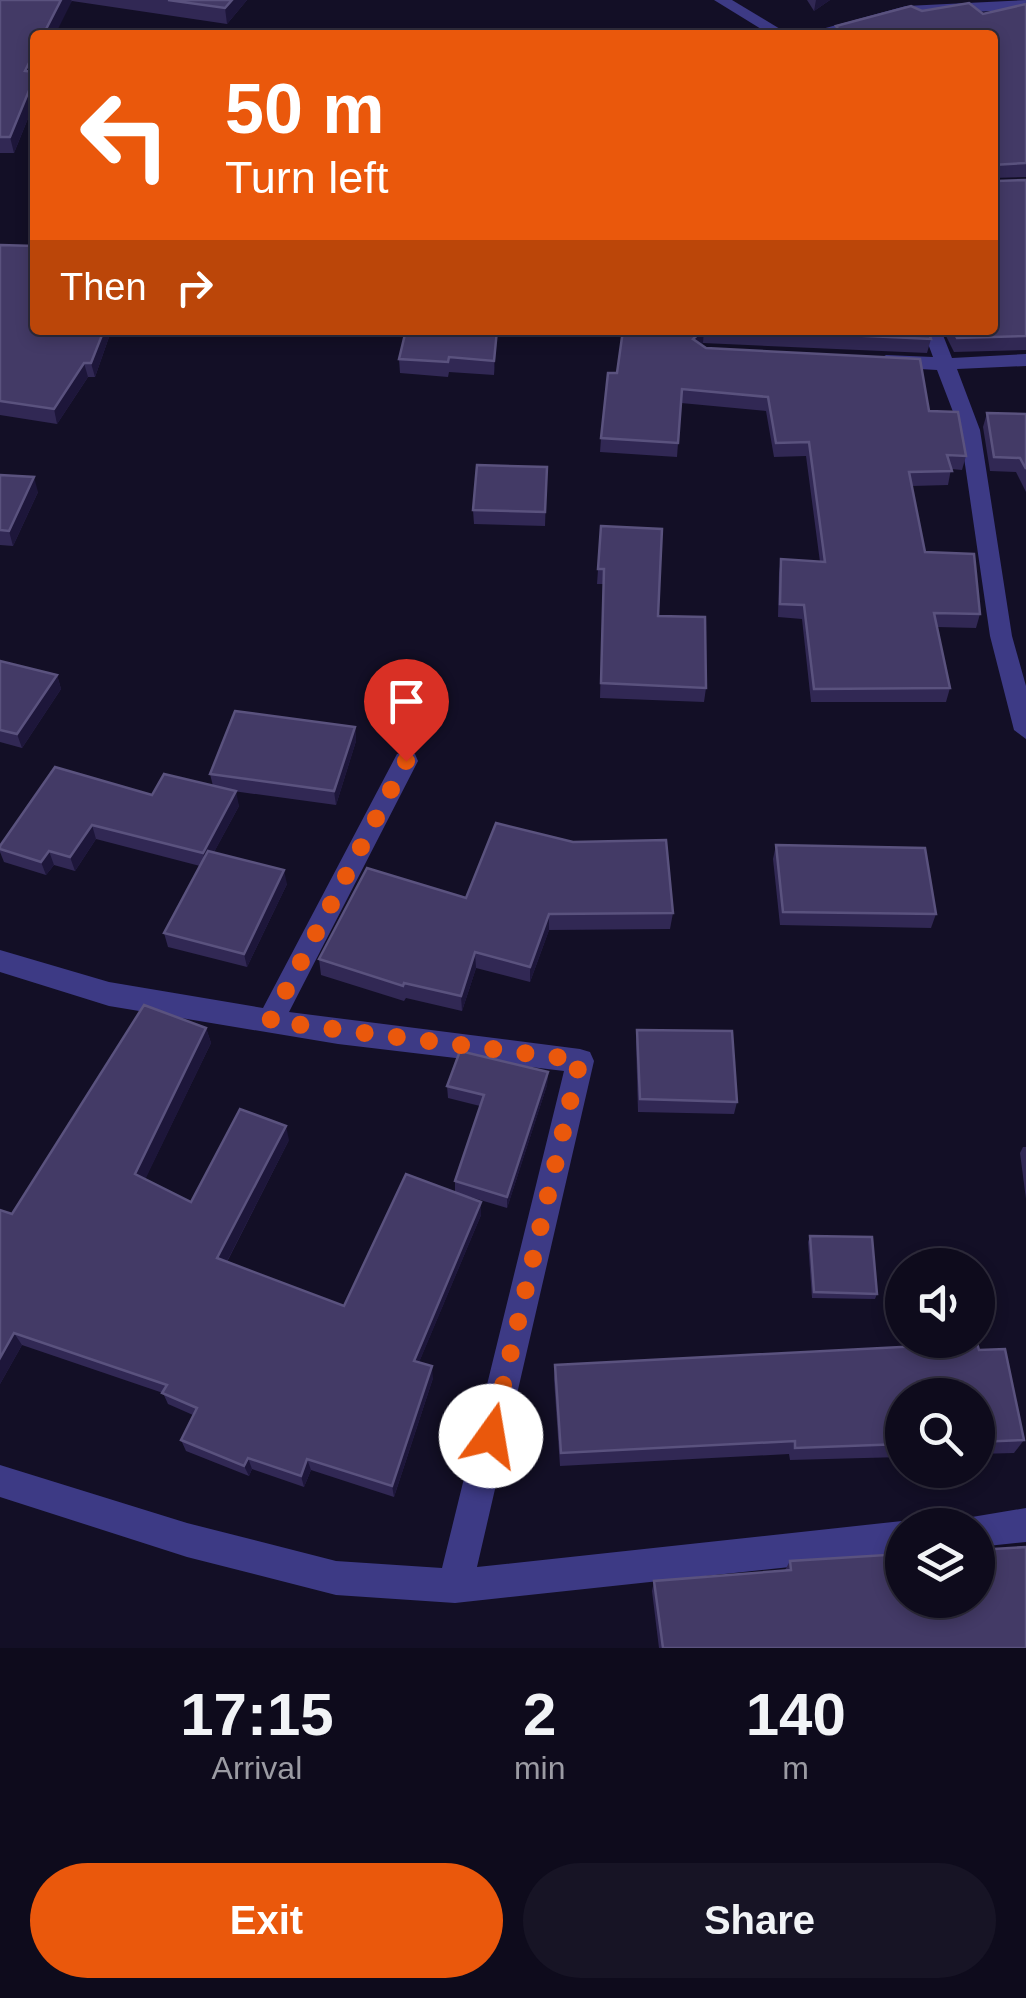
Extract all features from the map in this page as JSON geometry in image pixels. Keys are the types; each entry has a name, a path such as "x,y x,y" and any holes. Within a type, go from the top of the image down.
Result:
{"street":[{"path":"722,0 773,30"},
{"path":"828,30 906,11 1026,4"},
{"path":"934,335 970,430 1000,636 1026,730"},
{"path":"864,360 944,364 1026,360"},
{"path":"1000,636 1026,632"},
{"path":"270,1021 406,761"},
{"path":"0,962 109,994 270,1021 580,1060 455,1586"},
{"path":"0,1481 187,1540 336,1578 455,1586 885,1540"},
{"path":"995,1528 1026,1525"}],"building":[{"path":"0,0 61,0 46,30 30,30 30,61 25,71 30,72 30,88 10,137 0,137"},
{"path":"168,0 232,0 225,8"},
{"path":"969,3 983,14 1026,4 1026,163 998,165 998,30 839,30 836,26 911,6 922,11"},
{"path":"1026,180 1026,336 956,335 998,335 998,181"},
{"path":"0,245 30,246 30,335 102,335 91,363 84,363 54,409 0,401"},
{"path":"405,335 497,335 494,361 449,357 448,362 399,359"},
{"path":"622,335 697,335 693,339 706,348 920,359 929,411 958,412 966,456 947,455 952,471 909,472 925,552 974,554 980,614 934,613 950,688 814,689 804,605 780,604 781,559 825,562 809,442 776,443 768,397 682,389 678,443 601,438 608,373 617,373"},
{"path":"843,335 930,335 931,339"},
{"path":"987,413 1026,414 1026,469 1020,458 994,457"},
{"path":"477,465 547,467 545,512 473,510"},
{"path":"0,475 34,477 9,531 0,530"},
{"path":"601,526 662,529 658,616 705,617 706,688 601,683"},
{"path":"0,661 57,675 17,734 0,730"},
{"path":"235,711 355,727 334,791 210,774"},
{"path":"55,767 152,795 164,774 236,791 203,853 92,825 70,857 49,851 41,862 0,849"},
{"path":"496,823 573,842 666,840 673,913 549,914 530,967 475,952 461,996 404,983 403,986 319,959 367,868 466,898"},
{"path":"776,845 925,848 936,914 783,912"},
{"path":"208,851 284,870 244,954 164,933"},
{"path":"144,1005 206,1028 135,1174 191,1202 240,1109 286,1126 217,1258 344,1306 406,1174 481,1202 414,1361 432,1366 392,1486 307,1459 301,1476 248,1458 244,1466 181,1440 197,1408 162,1393 167,1385 14,1333 0,1358 0,1210 12,1214"},
{"path":"637,1030 732,1031 737,1102 640,1099"},
{"path":"460,1051 548,1072 507,1197 455,1181 484,1095 447,1086"},
{"path":"810,1236 872,1237 877,1294 814,1292"},
{"path":"885,1348 885,1358 995,1358 995,1349 1005,1349 1024,1440 995,1441 995,1378 885,1378 885,1445 795,1448 795,1441 561,1453 555,1365"},
{"path":"1026,1547 1026,1648 663,1648 654,1581 791,1570 790,1561 885,1555 885,1618 995,1618 995,1549"}],"route":[{"path":"406,761 270,1021 580,1060 491,1436"}]}
